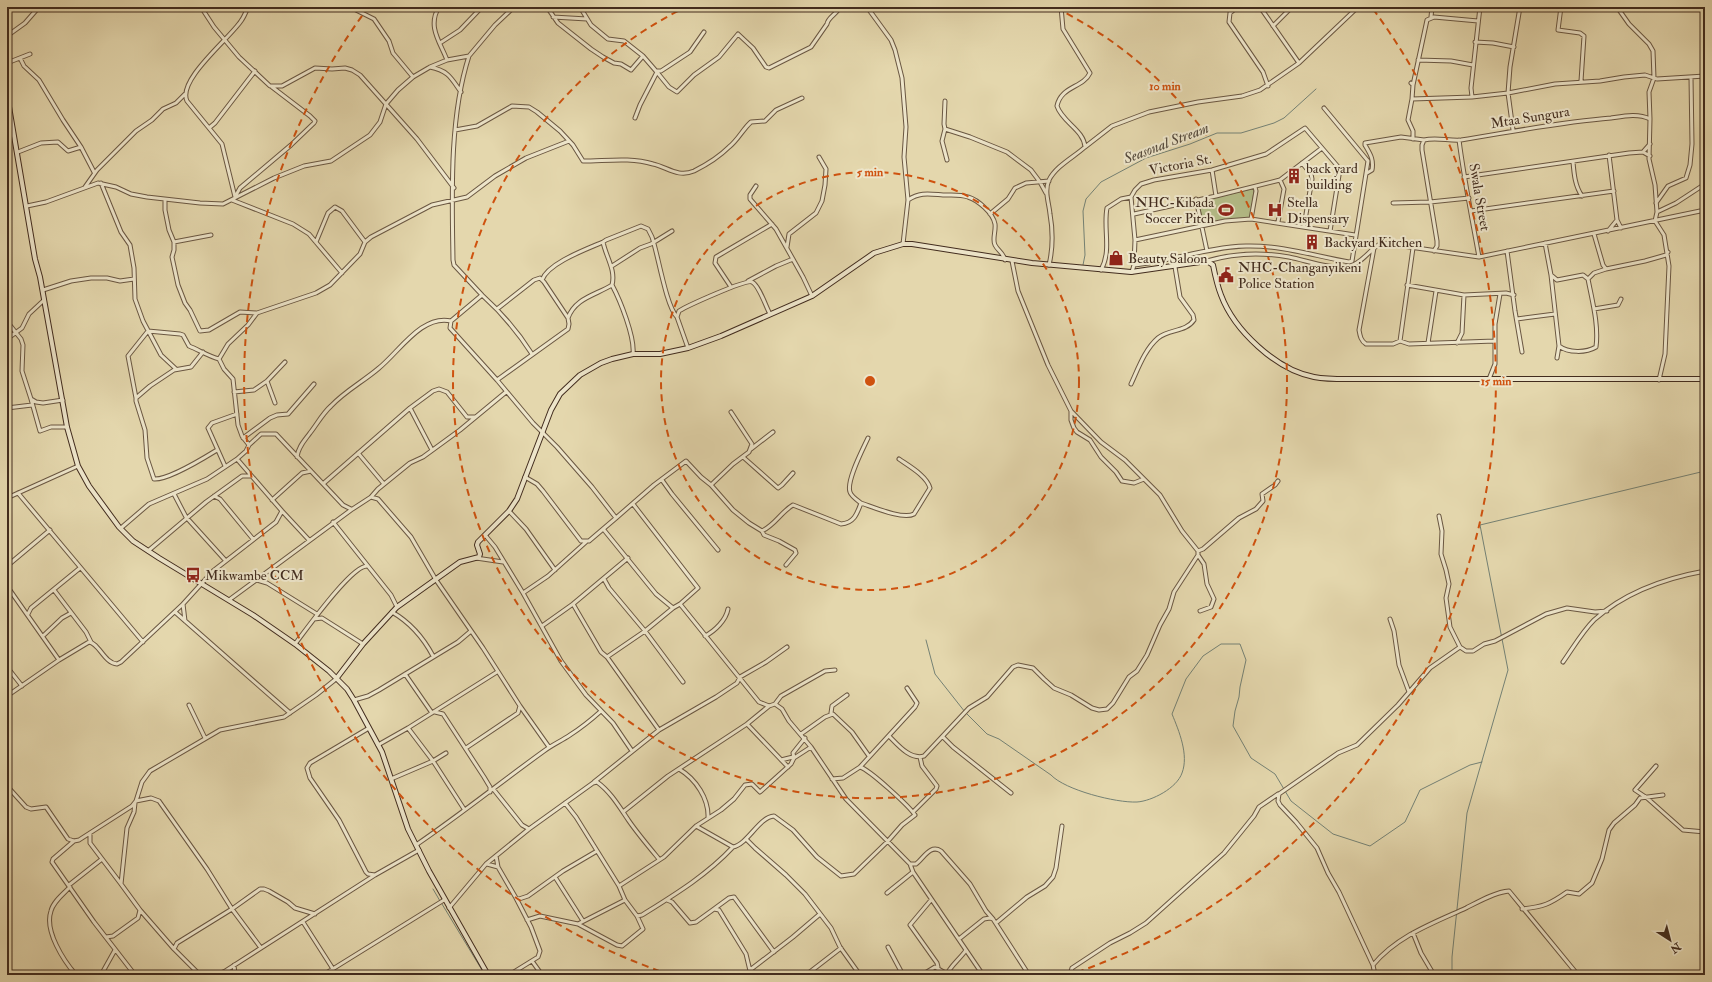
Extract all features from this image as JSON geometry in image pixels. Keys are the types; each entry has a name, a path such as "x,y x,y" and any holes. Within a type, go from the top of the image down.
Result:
{"street":[{"path":"7,36 25,23 39,7"},
{"path":"27,206 46,202 85,187 101,183 116,187 131,194 165,200 223,204 232,200 240,188 291,145 314,123 310,116 270,86 239,57 224,40 201,7"},
{"path":"85,187 94,172 140,128 152,120 163,109 176,103 185,94 192,76 241,21 248,7"},
{"path":"356,7 356,10 374,19 389,41 393,53 413,77"},
{"path":"439,7 433,26 447,60"},
{"path":"440,43 460,30 482,7"},
{"path":"514,7 495,25 469,56 463,74 452,165 454,188 454,263 482,295 497,309 532,354"},
{"path":"547,7 560,25 603,57 614,63 621,64 632,70 643,56"},
{"path":"580,7 586,19 608,39 624,41 643,56 670,87 677,92 694,75 719,56 738,34 753,48 766,67 769,68 811,46 827,24 828,20 837,13 840,7"},
{"path":"867,7 891,40 900,67 904,90 906,127 904,157 908,200 904,244"},
{"path":"1061,7 1063,29 1090,73 1087,79 1062,95 1057,106 1062,116 1084,140 1085,147"},
{"path":"1237,7 1230,14 1229,22 1263,72 1268,86"},
{"path":"1260,7 1300,63"},
{"path":"1273,26 1292,7"},
{"path":"1049,265 1052,252 1052,239 1047,195 1049,181 1064,164 1106,130 1124,121 1139,117 1155,110 1242,96 1268,86 1300,63 1358,7"},
{"path":"1432,7 1432,18"},
{"path":"1472,97 1471,88 1473,64 1480,7"},
{"path":"1513,130 1508,93 1520,7"},
{"path":"1561,7 1558,30 1580,33 1584,36 1581,81"},
{"path":"1617,7 1628,24 1651,47 1654,56 1654,78 1649,92 1650,169 1655,185 1657,212 1655,221 1664,235 1668,252 1669,279 1664,354 1659,380"},
{"path":"553,17 586,19"},
{"path":"1413,139 1413,131 1408,120 1412,99 1412,84 1427,20 1432,18 1478,21"},
{"path":"635,118 657,72 688,54 704,32"},
{"path":"1475,42 1493,43 1514,47"},
{"path":"7,63 30,54"},
{"path":"235,197 304,166 330,162 337,158 370,135 380,122 386,104 391,96 413,77 430,67 447,60 469,56"},
{"path":"20,58 25,66 39,80 81,147 94,172"},
{"path":"1418,60 1450,61 1473,64"},
{"path":"430,67 441,69 448,73 461,92"},
{"path":"270,86 282,86 315,68 345,68 360,75 417,139 454,188"},
{"path":"209,128 215,123 255,71"},
{"path":"1412,99 1472,97 1508,93 1555,84 1645,75 1657,79 1705,76"},
{"path":"1656,203 1668,186 1686,178 1689,170 1692,144 1691,77"},
{"path":"281,94 282,86"},
{"path":"185,94 187,101 222,146 235,197"},
{"path":"7,95 18,152 35,259 43,290 64,400 67,427 78,466 89,486 121,528 133,541 253,614 295,644 336,678 354,700 378,745 408,829 444,900 488,975"},
{"path":"456,130 477,126 512,106 521,105 529,107 537,112 569,141 583,161 628,160 651,163 676,173 688,173 700,167 729,147 751,122 765,121 781,108 802,98"},
{"path":"945,101 945,129 942,142 947,160"},
{"path":"1134,265 1230,247 1263,247 1351,261 1353,258 1355,235 1368,161 1324,108"},
{"name":"Mtaa Sungura","path":"1367,173 1372,170 1373,159 1365,143 1401,137 1424,140 1459,140 1565,122 1637,115 1650,118"},
{"name":"Victoria St.","path":"1131,197 1136,188 1146,182 1212,170 1266,154 1305,128 1322,148"},
{"path":"945,129 970,136 1007,152 1031,170 1047,195"},
{"path":"1424,140 1422,150 1437,241 1437,246 1434,251"},
{"name":"Swala Street","path":"1459,140 1464,177 1480,257"},
{"path":"165,200 165,210 169,230 174,242 172,257 178,285 185,303 200,331 202,332 209,330 240,312 257,313 316,293 330,285 342,273 360,254 365,242 371,237 432,205 467,197 495,176 526,158 569,141"},
{"path":"18,152 43,143 58,142 68,152 81,147"},
{"path":"1643,152 1650,144"},
{"path":"1134,214 1280,180 1322,148 1340,169 1330,231"},
{"path":"1464,177 1543,166 1560,162 1574,162 1609,155 1643,152 1650,156"},
{"path":"1609,155 1617,220 1621,228"},
{"path":"787,248 789,234 816,212 822,201 826,170 819,157"},
{"path":"1574,162 1575,181 1582,196"},
{"path":"1302,164 1311,174 1312,179 1304,226"},
{"path":"1212,170 1216,196"},
{"path":"1278,222 1284,189 1280,180"},
{"path":"990,214 1008,199 1015,188 1026,184 1049,181"},
{"path":"101,183 120,232 130,245 135,299 148,331 162,356 176,370"},
{"path":"1657,212 1676,203 1705,184"},
{"path":"756,186 750,195 750,199 772,224 787,248 812,296"},
{"path":"1251,219 1256,192 1255,187"},
{"path":"1471,212 1614,191"},
{"path":"908,200 917,194 924,193 961,195 969,197 990,214 996,225 994,243 995,246 1003,253 1005,260"},
{"path":"1100,270 1104,264 1108,247 1106,219 1107,208 1121,199 1131,197 1134,214 1135,240 1134,265 1132,272"},
{"path":"1393,203 1430,202 1469,198"},
{"path":"232,200 293,224 309,234 342,273"},
{"path":"1196,200 1207,251"},
{"path":"316,242 328,213 336,207 340,209 365,242"},
{"path":"476,558 480,554 477,545 509,511 517,499 551,410 560,394 580,375 601,363 633,354 660,354 688,348 721,336 812,296 870,256 904,244 923,245 1012,261 1132,272 1175,267 1225,256 1245,254 1287,257 1328,266 1349,266 1356,264 1382,243 1480,257 1664,220 1705,210"},
{"path":"1657,212 1664,220"},
{"path":"1135,240 1202,226 1251,219 1355,235"},
{"path":"1608,231 1617,220"},
{"path":"731,287 715,263 716,257 772,224"},
{"path":"542,280 547,271 583,250 641,226 648,229 654,242 655,251 673,314 676,317 688,348"},
{"path":"612,266 640,248 654,242 672,231"},
{"path":"1594,234 1603,265 1606,269"},
{"path":"174,242 211,235"},
{"path":"604,242 605,253 612,266 614,280 612,285 628,324 634,349 633,354"},
{"path":"1545,243 1551,275 1559,346 1558,358"},
{"path":"1374,248 1359,330 1363,342 1366,344 1393,344 1400,342 1409,344 1457,343 1495,340"},
{"path":"1400,342 1413,248"},
{"path":"1507,251 1522,352"},
{"path":"1551,275 1557,280 1594,273 1600,270 1646,261 1666,255 1668,252"},
{"path":"676,317 679,311 683,309 731,287 748,281 793,259"},
{"path":"889,736 903,750 920,757 924,756 969,708 986,698 1016,665 1035,669 1054,688 1071,695 1092,708 1099,710 1107,709 1117,698 1129,677 1147,655 1160,625 1169,609 1174,592 1198,555 1198,551 1182,531 1160,495 1121,457 1101,442 1071,411 1048,365 1020,296 1012,261"},
{"path":"1207,261 1213,265 1220,294 1247,335 1268,355 1299,373 1325,379 1705,379"},
{"path":"1600,270 1603,265"},
{"path":"1131,384 1141,362 1158,338 1166,333 1192,324 1194,320 1180,297 1175,267"},
{"path":"1588,279 1594,273"},
{"path":"1559,346 1569,351 1594,348 1596,345 1594,309 1588,279 1583,275"},
{"path":"43,290 71,281 91,278 107,278 120,281 134,279"},
{"path":"497,309 534,280 540,278 568,318 569,323 568,329 497,380"},
{"path":"748,281 756,285 770,314"},
{"path":"568,318 571,310 586,297 612,285"},
{"path":"1407,285 1464,295 1506,293 1514,295"},
{"path":"1506,293 1512,286"},
{"path":"1428,343 1436,291"},
{"path":"7,292 9,322 15,333 21,339 23,345 22,371 40,431 51,427 67,427"},
{"path":"1489,379 1495,364 1496,324 1500,294"},
{"path":"297,456 302,444 336,400 380,368 419,330 436,320 450,321 482,295"},
{"path":"1457,343 1462,333 1464,295"},
{"path":"1594,309 1618,305 1621,302 1621,299"},
{"path":"7,339 22,328 29,314 44,300"},
{"path":"219,359 228,344 246,328 257,313"},
{"path":"1517,319 1555,314"},
{"path":"450,321 450,328 497,380 542,434 557,447 592,487 616,518"},
{"path":"148,331 181,334 189,346 219,359 224,369 233,378 238,425 243,438 249,445"},
{"path":"148,331 128,356 136,401 145,430 148,458 154,479 161,478 190,466 217,450"},
{"path":"136,398 150,386 176,370 191,367 203,352"},
{"path":"234,392 254,390 267,381 285,362"},
{"path":"267,381 275,402"},
{"path":"243,438 270,418 277,415 288,414 314,384"},
{"path":"324,484 427,394 436,390 447,392 467,417 474,417"},
{"path":"229,600 333,522 371,497 384,484 410,463 432,450 487,406 501,398 506,392"},
{"path":"31,399 36,402 43,403 64,400"},
{"path":"7,408 32,405"},
{"path":"410,408 432,450"},
{"path":"1071,411 1071,420 1077,432 1090,440 1101,457 1119,475 1122,481 1134,483 1144,479"},
{"path":"731,412 752,444 751,449"},
{"path":"226,466 217,450 208,428 215,422 237,414"},
{"path":"711,485 733,464 773,432"},
{"path":"121,528 149,504 207,479 237,459 261,434 276,434 343,505 351,510"},
{"path":"868,438 849,487 851,495 861,503 904,515 914,514 930,488 929,484 899,459"},
{"path":"358,453 384,484"},
{"path":"743,457 778,488 792,473"},
{"path":"237,459 309,540"},
{"path":"523,593 555,570 586,542 604,530 654,485 686,461 711,485 733,510 752,526 795,550 796,553 786,565"},
{"path":"304,464 304,472"},
{"path":"7,498 78,466"},
{"path":"148,551 186,518 242,476 245,469"},
{"path":"272,500 304,472 311,471"},
{"path":"242,476 251,476"},
{"path":"525,477 537,484 581,540 586,542"},
{"path":"662,480 718,550"},
{"path":"1198,551 1203,549 1239,518 1259,506 1263,502 1262,494 1275,486 1278,481"},
{"path":"18,493 143,642"},
{"path":"174,494 186,518 225,560"},
{"path":"214,496 220,499 253,539"},
{"path":"371,497 378,499 411,538 436,580 549,747"},
{"path":"762,531 770,527 784,511 794,505 825,519 845,524 853,520 858,514 861,503"},
{"path":"607,657 645,631 698,588 633,504"},
{"path":"54,590 91,642 111,663 117,664 143,642 183,604 225,560 276,522 282,511"},
{"path":"509,511 526,530 555,570"},
{"path":"1439,516 1442,531 1441,554 1449,584 1446,598 1450,627 1460,647 1466,651 1473,651 1484,644 1546,614 1567,608 1595,612 1607,611"},
{"path":"333,522 391,595 397,607"},
{"path":"7,566 50,530"},
{"path":"604,530 656,594 673,608"},
{"path":"485,535 495,548 523,593 557,654 586,695 613,723 632,751"},
{"path":"1198,555 1204,564 1207,584 1214,599 1211,607 1200,611"},
{"path":"120,884 127,828 134,812 135,802 142,782 150,771 220,730 284,717 316,695 336,678 363,644 397,607 464,560 476,558 503,562"},
{"path":"542,626 573,604 628,558"},
{"path":"295,644 317,614 360,567 362,560"},
{"path":"360,567 367,566"},
{"path":"28,614 31,608 80,568"},
{"path":"1563,662 1585,631 1595,620 1630,596 1662,581 1681,575 1705,571"},
{"path":"604,579 609,588 645,631 683,682"},
{"path":"257,580 267,583 317,614"},
{"path":"7,586 8,592 24,608 59,660"},
{"path":"183,604 185,621"},
{"path":"573,604 601,652 607,657 659,730"},
{"path":"680,604 759,702 769,706"},
{"path":"24,608 31,608"},
{"path":"705,636 726,617 728,610"},
{"path":"174,612 290,713"},
{"path":"392,612 400,616 417,631 433,656"},
{"path":"43,636 62,618 71,613"},
{"path":"314,619 322,618 363,644"},
{"path":"1390,619 1398,648 1398,659 1409,692"},
{"path":"354,700 372,694 458,642 471,631"},
{"path":"7,696 59,660 83,645 91,642"},
{"path":"450,908 486,864 529,829 593,783 659,730 716,697 737,683 740,677 766,662 787,647"},
{"path":"1064,975 1070,973 1072,968 1099,950 1146,923 1224,853 1254,816 1259,807 1338,753 1357,745 1398,705 1430,668 1460,647"},
{"path":"7,667 22,686"},
{"path":"623,812 668,776 748,724 769,706 775,704 781,696 825,671 835,670"},
{"path":"378,745 497,672"},
{"path":"405,674 434,712 443,714"},
{"path":"835,784 839,779 860,767 915,707 916,703 907,688"},
{"path":"801,734 831,714 832,706 847,694"},
{"path":"775,704 782,709 789,721 812,746 846,799 910,864 912,872 983,975"},
{"path":"189,705 205,738"},
{"path":"466,748 512,718 518,713 520,706"},
{"path":"442,707 443,714 492,791 522,825 529,829"},
{"path":"416,845 464,809 492,791 549,747 570,735 601,711"},
{"path":"831,714 836,715 841,720 862,745 869,756"},
{"path":"748,724 788,767"},
{"path":"369,728 310,763 307,768 310,778 339,820 366,872 370,875 375,875"},
{"path":"408,728 433,761 464,809"},
{"path":"943,737 953,747 1011,792"},
{"path":"619,886 672,850 696,826 721,810 734,799 745,785 752,784 760,792 788,767 797,747 805,738"},
{"path":"781,760 793,757 812,746"},
{"path":"391,779 433,761 446,753"},
{"path":"637,916 642,915 667,900 714,865 733,847 737,846 746,839 766,820 774,816 793,830 817,857 841,876 854,874 888,842 936,789 937,786 922,766 920,757"},
{"path":"1656,766 1635,790 1647,798 1683,830 1705,832"},
{"path":"860,767 865,768 914,814"},
{"path":"679,769 688,776 702,793 708,806 708,818"},
{"path":"832,779 839,779"},
{"path":"593,783 598,782 602,785 634,829 659,859"},
{"path":"7,786 26,807 31,809 46,807 68,839 74,841"},
{"path":"1280,794 1278,801 1280,805 1317,848 1373,964 1375,975"},
{"path":"1522,909 1551,904 1567,892 1579,894 1592,883 1602,859 1609,830 1635,805 1640,798 1663,795"},
{"path":"135,975 115,950 52,862 53,859 74,841 79,840 116,818 135,802 151,798 159,801 207,869 232,909 261,948"},
{"path":"527,920 540,916 578,924 617,945 622,946 643,929 637,916 625,900 619,886 565,802"},
{"path":"559,807 570,811"},
{"path":"522,825 522,835"},
{"path":"696,826 733,847"},
{"path":"996,923 1028,895 1045,886 1053,877 1056,868 1062,826"},
{"path":"90,833 90,842 140,910 174,950 200,975"},
{"path":"746,839 786,875 820,914 831,928 841,948 860,975"},
{"path":"79,840 90,842"},
{"path":"910,864 916,864 932,849 937,848 945,854 970,884 986,911 996,923 1029,975"},
{"path":"219,975 375,875 419,850"},
{"path":"516,898 528,896 597,852"},
{"path":"496,856 498,867 516,898 540,948 540,955 509,975"},
{"path":"76,975 59,952 50,922 52,907 69,886 102,859"},
{"path":"486,864 498,867"},
{"path":"886,893 912,872"},
{"path":"555,878 583,921"},
{"path":"169,943 177,943 260,890 264,889 288,902 295,908 315,914"},
{"path":"1373,964 1393,945 1413,933 1472,905 1508,891 1578,975"},
{"path":"667,900 672,902 690,923 696,922 729,898 734,897 774,952"},
{"path":"323,975 444,900"},
{"path":"578,924 625,900"},
{"path":"931,900 910,925 937,963 938,967 947,975 966,950"},
{"path":"714,908 721,912 744,950 751,975"},
{"path":"106,937 112,936 138,918 140,910"},
{"path":"986,911 986,918"},
{"path":"750,970 820,914"},
{"path":"958,939 986,918 993,919"},
{"path":"303,922 333,969"},
{"path":"1413,933 1421,953 1434,975"},
{"path":"111,944 112,936"},
{"path":"174,950 177,943"},
{"path":"888,947 903,975"},
{"path":"806,975 841,948"},
{"path":"101,975 115,950"},
{"path":"532,961 542,975"},
{"path":"223,972 233,975 234,965"},
{"path":"922,975 932,968 938,967"}],"green space":[{"name":"NHC-Kibada Soccer Pitch","path":"1251,189 1254,190 1251,215 1249,218 1206,223 1203,222 1199,205 1201,201"}],"waterway":[{"name":"Seasonal Stream","path":"1083,265 1085,255 1083,211 1086,199 1101,182 1146,158 1190,144 1217,133 1241,133 1274,123 1284,118 1316,89"},
{"path":"1452,975 1452,957 1467,813 1508,670 1480,525 1705,471"},
{"path":"926,640 935,674 965,712 987,734 999,739 1067,786 1104,798 1128,802 1143,801 1170,789 1179,779 1184,766 1184,751 1172,714 1186,679 1203,656 1221,644 1240,644 1246,660 1233,726 1251,758 1275,774 1291,801 1333,834 1370,846 1405,822 1420,790 1470,765 1482,762"},
{"path":"433,889 440,901"},
{"path":"442,904 485,975"}],"place":[{"name":"back yard building","path":"1294,176"},
{"name":"NHC-Kibada Soccer Pitch","path":"1226,210"},
{"name":"Stella Dispensary","path":"1275,210"},
{"name":"Backyard Kitchen","path":"1312,242"},
{"name":"Beauty Saloon","path":"1116,258"},
{"name":"NHC-Changanyikeni Police Station","path":"1226,275"},
{"name":"Mikwambe CCM","path":"193,575"}]}
